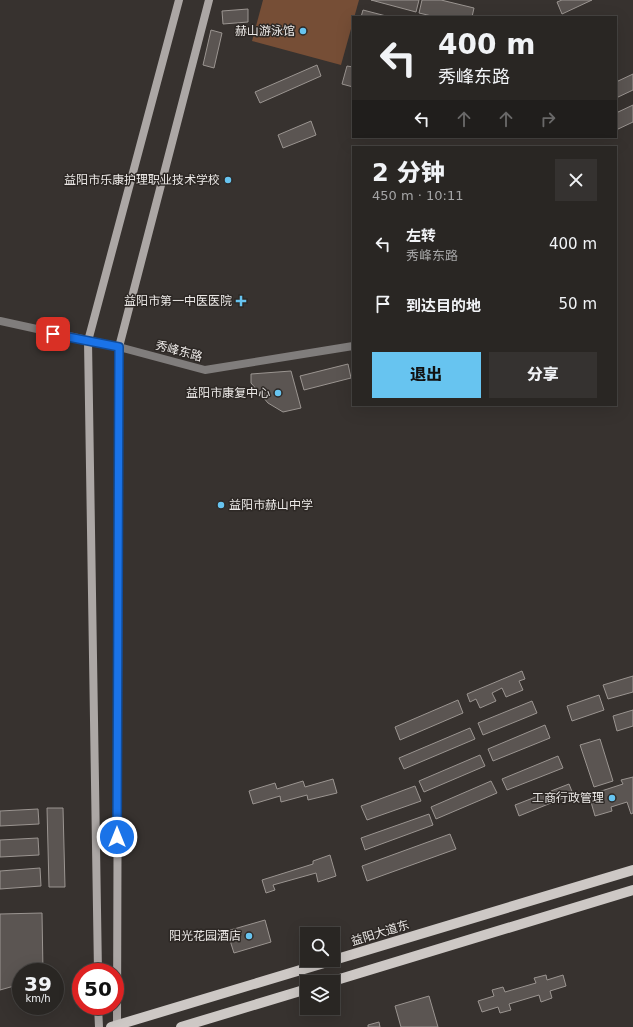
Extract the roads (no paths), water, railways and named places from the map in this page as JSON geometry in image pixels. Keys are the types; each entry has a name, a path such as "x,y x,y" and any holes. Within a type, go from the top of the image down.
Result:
{"main road":[{"path":"98,963 88,340 179,0"},
{"path":"115,1026 119,347 209,0"},
{"name":"益阳大道东","path":"115,1026 633,870"},
{"path":"340,979 633,890"},
{"path":"181,1027 300,991"},
{"path":"98,1015 99,1027"}],"street":[{"name":"秀峰东路","path":"0,321 119,347 205,370 352,346"}],"place":[{"name":"赫山游泳馆","path":"303,31"},
{"name":"益阳市乐康护理职业技术学校","path":"228,180"},
{"name":"益阳市第一中医医院","path":"241,301"},
{"name":"益阳市康复中心","path":"278,393"},
{"name":"益阳市赫山中学","path":"221,505"},
{"name":"工商行政管理","path":"612,798"},
{"name":"阳光花园酒店","path":"249,936"}]}
